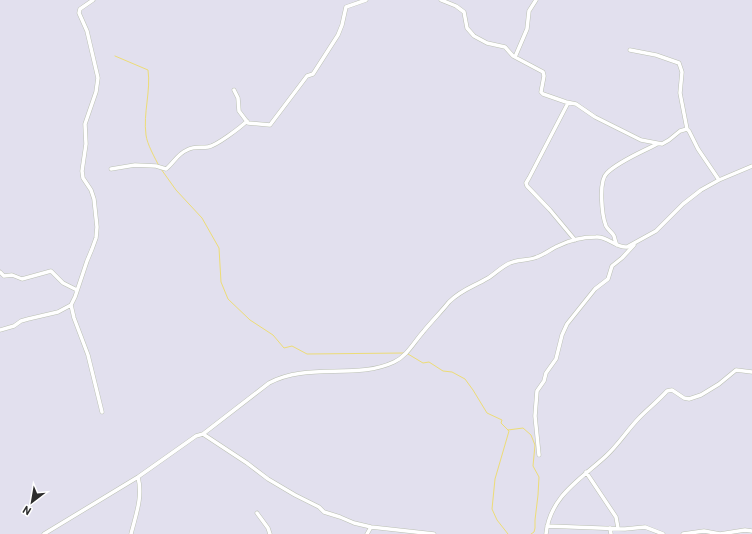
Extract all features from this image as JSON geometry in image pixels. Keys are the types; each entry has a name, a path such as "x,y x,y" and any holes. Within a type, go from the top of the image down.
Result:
{"street":[{"path":"93,0 80,9 79,13 87,31 98,78 96,92 85,124 86,144 82,172 83,178 91,190 94,199 96,238 71,305 74,318 88,355 102,412"},
{"path":"234,90 238,98 239,111 249,124 271,124 307,76 313,74 332,45 341,28 346,7 366,0"},
{"path":"441,0 456,6 464,12 467,28 474,36 487,43 505,47 515,57 543,72 544,76 541,92 543,94 568,103 576,104 594,117 629,135 657,144"},
{"path":"515,57 527,29 529,11 536,0"},
{"path":"630,50 666,58 679,63 682,72 680,93 687,129 698,149 719,180"},
{"path":"568,103 526,183 575,240"},
{"path":"111,169 135,166 156,166 166,169 182,152 192,148 213,146 232,132 239,129 247,121"},
{"path":"617,246 613,235 606,226 604,215 601,194 602,182 605,175 630,157 657,144 666,143 680,131 687,129"},
{"path":"44,534 138,477 196,436 203,434 280,377 319,371 384,367 396,362 462,290 488,278 509,263 536,258 557,246 575,240 599,236 617,246 627,247 635,244 656,231 678,208 695,195 719,180 752,166"},
{"path":"539,455 535,416 537,391 544,381 546,373 556,359 566,324 595,289 608,279 612,266 635,244"},
{"path":"0,272 4,276 12,275 21,279 51,271 68,286 77,290"},
{"path":"0,330 14,326 21,321 58,312 71,305"},
{"path":"546,534 551,512 559,499 586,472 606,456 643,414 669,390 672,390 684,398 689,399 701,395 719,384 736,370 752,372"},
{"path":"203,434 247,463 268,479 319,507 324,512 340,516 354,523 371,527 434,534"},
{"path":"586,472 616,517 618,528"},
{"path":"131,534 140,497 141,488 138,477"},
{"path":"258,513 268,528 270,534"},
{"path":"547,526 572,528 648,528 663,534"},
{"path":"366,534 371,527"},
{"path":"610,528 611,534"},
{"path":"683,534 720,534 745,530 752,531"}],"waterway":[{"path":"115,56 148,70 149,86 145,127 149,147 159,166"},
{"path":"161,169 176,190 202,218 219,248 221,282 228,299 250,320 273,335 284,348 292,346 307,354 405,353"},
{"path":"408,354 423,363 429,362 443,371 452,372 465,379 487,413 502,420 501,423 509,431 495,479 492,509 497,520 508,534"},
{"path":"508,430 523,428 531,435 535,445 533,466 539,477 535,528 534,532 531,534"}]}
